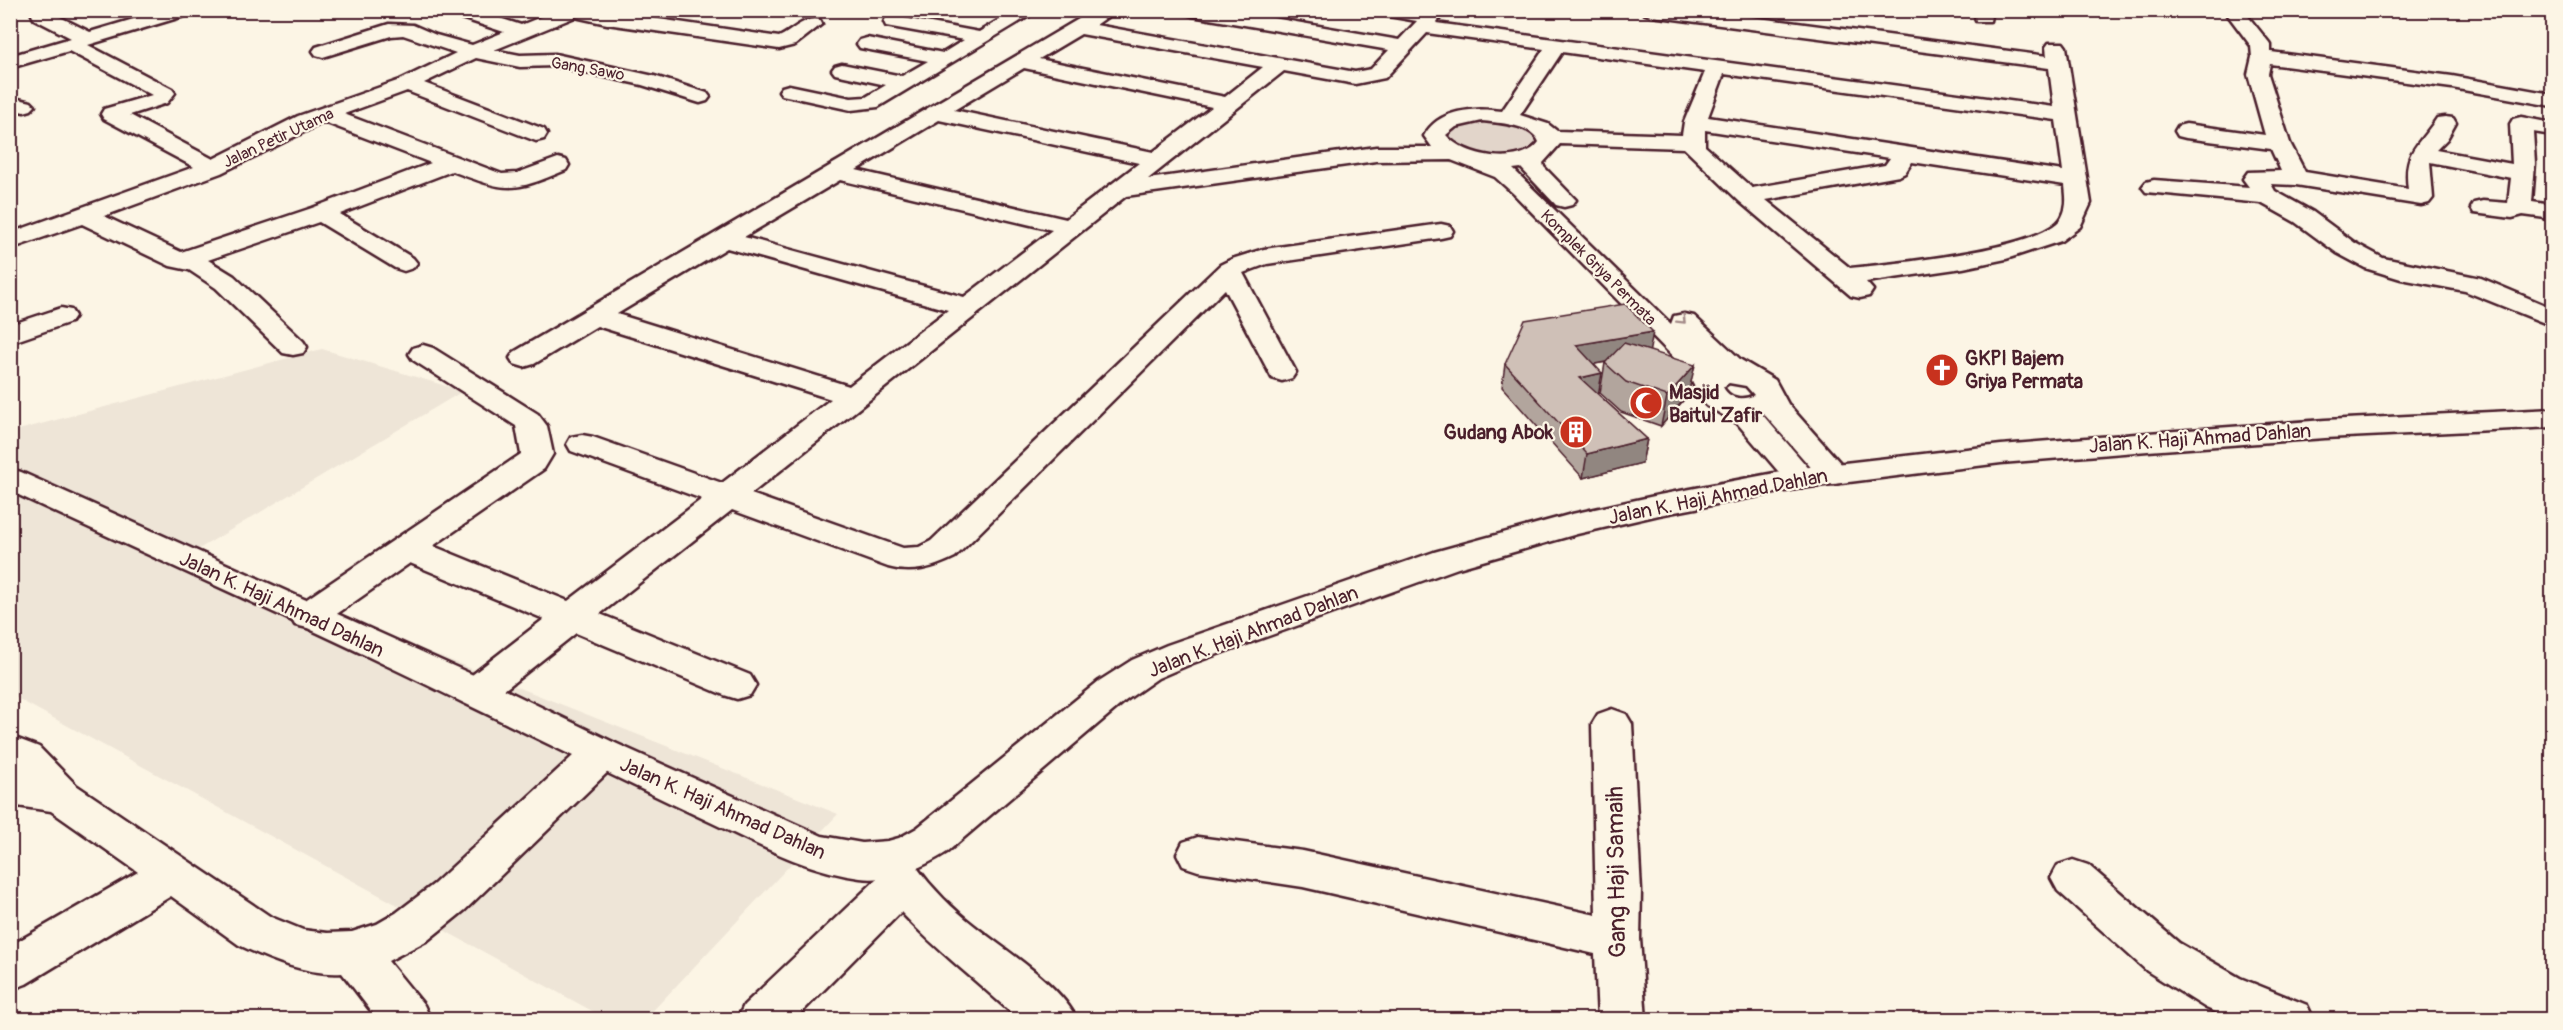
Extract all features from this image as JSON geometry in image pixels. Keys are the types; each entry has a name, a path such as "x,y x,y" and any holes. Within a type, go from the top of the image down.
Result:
{"street":[{"path":"53,10 41,15 165,93 160,99 112,114 213,168"},
{"path":"10,62 185,10"},
{"path":"455,10 521,31"},
{"path":"789,91 861,104 871,103 1030,10"},
{"path":"524,358 1108,10"},
{"path":"1192,10 1403,47"},
{"path":"1383,10 1557,45 2066,115"},
{"path":"1651,10 2057,55 2079,203 2071,224 2042,240 2003,253 1844,277"},
{"path":"2233,10 2261,45 2262,57 2258,74 2279,143 2296,178"},
{"path":"575,11 607,18 779,43 788,41 813,24"},
{"name":"Jalan Petir Utama","path":"10,242 213,168 323,114 407,84 521,31 575,11"},
{"path":"1079,28 1340,76 1368,77 1378,74 1431,18"},
{"path":"893,22 983,38"},
{"name":"Gang Sawo","path":"323,51 401,28 429,39 475,52 520,61 555,60 647,80 700,97"},
{"path":"867,45 946,59"},
{"path":"1508,117 1557,45"},
{"path":"2262,57 2452,82 2553,100"},
{"path":"424,58 446,66"},
{"path":"1022,62 1229,104"},
{"path":"494,679 1279,65"},
{"path":"1717,67 1693,132 1695,149 1747,196 1863,293"},
{"path":"842,70 904,83"},
{"path":"407,84 536,134"},
{"path":"936,113 1156,160"},
{"path":"323,114 452,164 507,182 521,180 558,165"},
{"path":"1376,154 1435,136 1441,126 1458,118 1482,115 1508,117 1538,127 1542,146"},
{"path":"2445,123 2439,138 2424,149 2417,166 2421,198 2296,178 2256,177 2255,179 2268,196 2304,217 2346,248 2374,263 2401,271 2472,284 2553,318"},
{"path":"2520,207 2523,173 2521,124 2553,129"},
{"path":"2186,131 2279,143"},
{"path":"1435,136 1440,146 1452,153 1479,161 1510,162 1542,146 1693,132 1904,154 2076,180"},
{"name":"Komplek Griya Permata","path":"1542,146 1532,163 1533,169 1690,328 1731,366 1755,408"},
{"path":"1119,190 1376,154 1452,153"},
{"path":"1747,196 1891,171 1897,168 1904,154"},
{"path":"2421,154 2523,173"},
{"name":"Komplek Griya Permata","path":"1479,161 1503,172 1522,189 1700,368 1755,408 1815,472"},
{"path":"179,261 321,213 452,164"},
{"path":"837,172 1071,227"},
{"path":"1522,189 1549,185"},
{"path":"2154,187 2268,196"},
{"path":"2482,208 2512,212 2520,207 2553,213"},
{"path":"321,213 404,263"},
{"path":"84,216 179,261 196,263 225,282 293,347"},
{"path":"582,444 900,559 925,558 943,549 1229,271 1241,264 1264,257 1441,231"},
{"path":"723,239 969,307"},
{"path":"1229,271 1282,372"},
{"path":"10,335 61,316"},
{"path":"594,316 854,397"},
{"path":"315,612 533,462 537,454 532,426 527,420 423,354"},
{"name":"Jalan K. Haji Ahmad Dahlan","path":"10,479 315,612 494,679 601,754 816,852 895,871 911,853 932,840 1112,691 1145,669 1180,654 1446,560 1572,525 1815,472 2001,454 2325,429 2553,418"},
{"path":"420,554 737,685"},
{"name":"Gang Haji Samaih","path":"1612,724 1619,891 1617,939 1622,1020"},
{"path":"10,751 25,758 61,795 255,932 285,945 320,954 353,952 386,942 430,912 601,754"},
{"path":"10,789 61,795"},
{"path":"1198,854 1303,869 1617,939"},
{"path":"761,1020 895,871 943,927 990,963 1053,1020"},
{"path":"10,970 172,874"},
{"path":"2073,878 2163,957 2223,993 2290,1020"},
{"path":"353,952 407,1020"}],"shaded area":[{"path":"1467,116 1540,129 1538,148 1503,157 1459,150 1445,131"},
{"path":"322,349 463,391 187,556 838,814 645,1019 607,1019 11,695 11,432"}],"building":[{"path":"1625,304 1653,332 1576,345 1602,373 1580,378 1647,439 1587,454 1505,364 1525,320"},
{"path":"1624,343 1695,365 1667,396 1626,382 1605,363"}],"place":[{"name":"GKPI Bajem Griya Permata","path":"1942,370"},
{"name":"Masjid Baitul Zafir","path":"1646,403"},
{"name":"Gudang Abok","path":"1576,432"}]}
